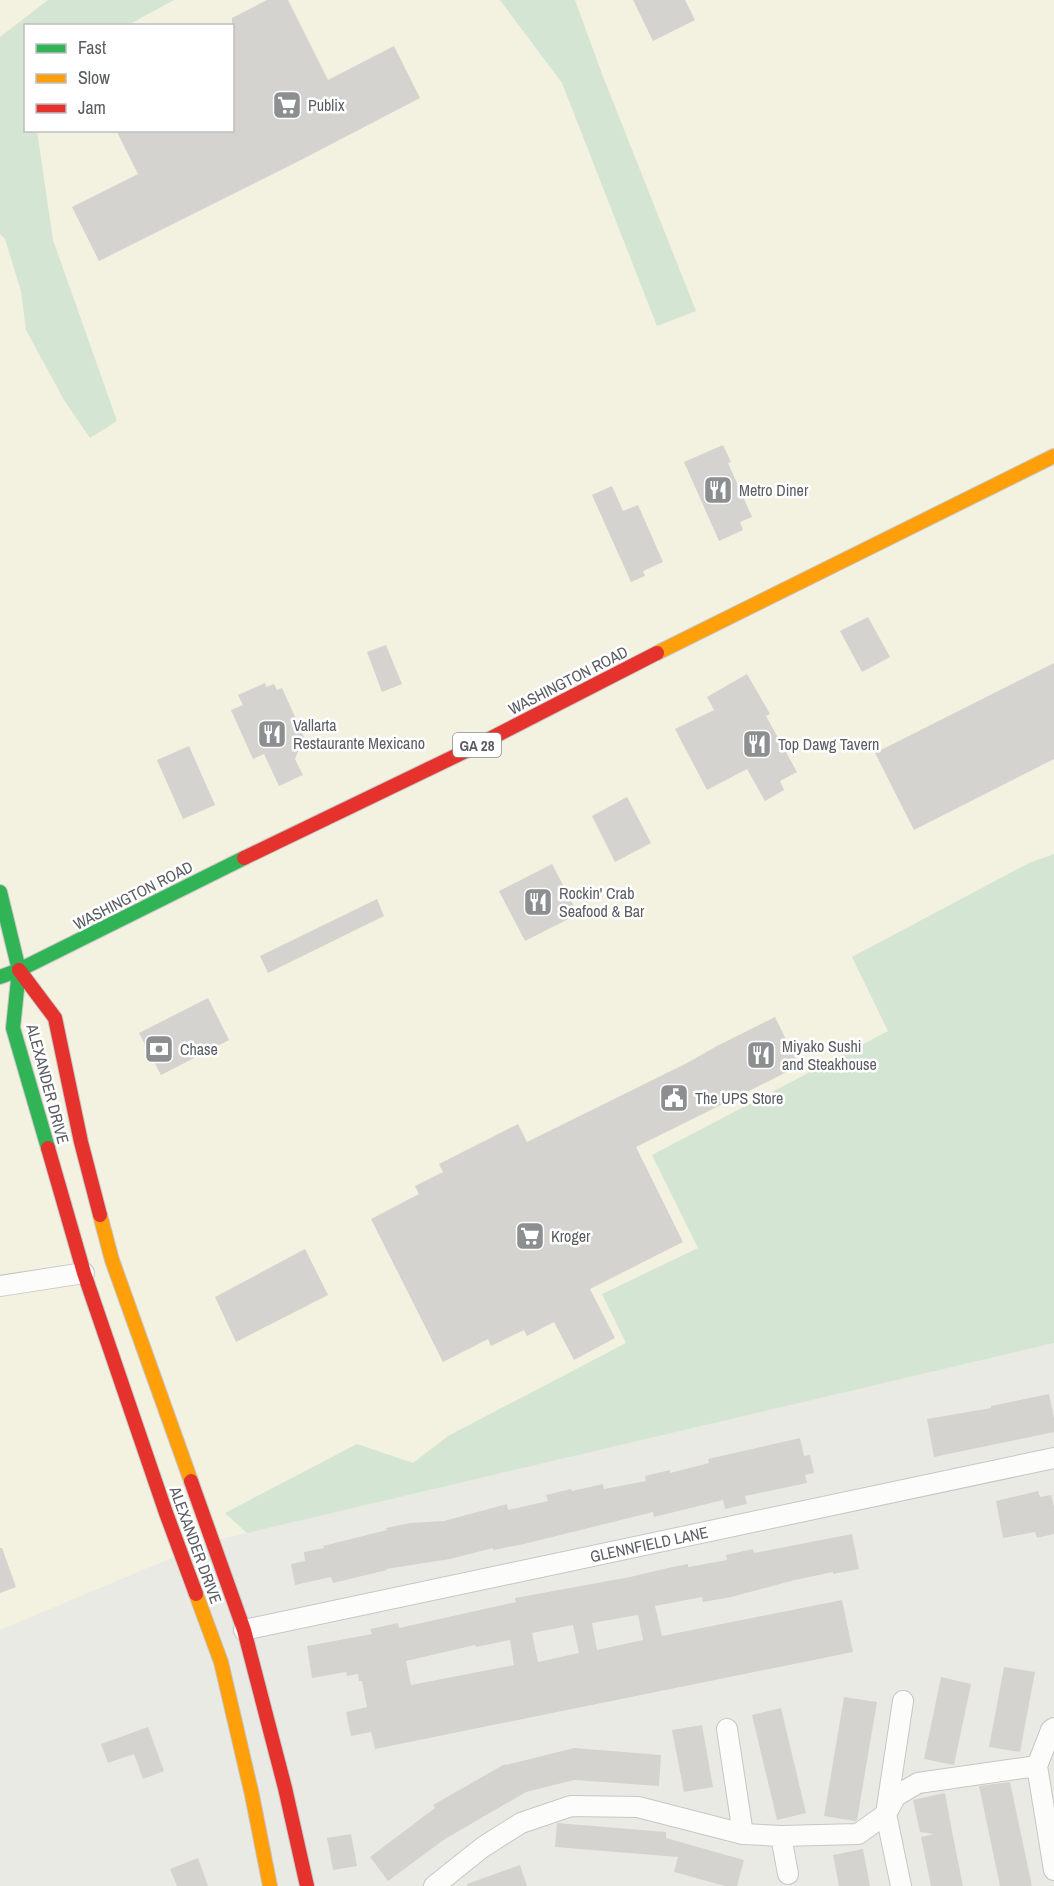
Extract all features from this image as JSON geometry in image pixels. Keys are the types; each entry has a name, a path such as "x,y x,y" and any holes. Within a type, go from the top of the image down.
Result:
{"main road":[{"name":"WASHINGTON ROAD","path":"0,977 19,970 470,749 1054,456"},
{"path":"0,892 19,970"},
{"name":"ALEXANDER DRIVE","path":"19,970 13,1028 84,1273 166,1513 221,1662 252,1795 270,1886"},
{"name":"ALEXANDER DRIVE","path":"19,970 55,1018 81,1142 112,1260 243,1630 285,1788 307,1886"}],"street":[{"path":"0,1286 84,1273"},
{"name":"GLENNFIELD LANE","path":"243,1630 1054,1458"},
{"path":"901,1886 886,1814 903,1701"},
{"path":"1054,1728 1037,1766 1054,1870"},
{"path":"727,1729 743,1834"},
{"path":"443,1883 483,1846 520,1823 571,1806 638,1808 743,1834 781,1836 858,1834 886,1814 896,1796 918,1783 1037,1766"},
{"path":"781,1836 788,1874"}],"shaded area":[{"path":"0,0 1054,0 1054,1343 212,1541 0,1630"}],"green space":[{"path":"48,0 174,0 130,24 24,24 24,132 37,132 53,240 117,421 90,438 64,400 26,330 21,291 5,239 0,234 0,37"},
{"path":"500,0 575,0 696,311 657,326 562,83"},
{"path":"1054,854 1054,1343 247,1533 225,1513 357,1444 413,1463 448,1436 626,1343 602,1294 698,1248 652,1155 888,1031 852,957 1029,863"}],"building":[{"name":"Publix","path":"267,0 288,0 328,80 394,46 420,98 99,261 72,207 138,174 117,132 234,132 234,24 232,24 232,18"},
{"path":"633,0 685,0 695,20 653,41"},
{"name":"Metro Diner","path":"723,445 731,462 728,463 752,517 740,522 743,530 719,541 684,462"},
{"path":"612,486 623,511 638,505 663,562 643,571 645,576 631,582 592,495"},
{"path":"868,617 890,657 862,672 840,631"},
{"path":"386,645 402,684 382,692 367,652"},
{"path":"1054,663 1054,759 914,830 875,753"},
{"name":"Top Dawg Tavern","path":"747,674 770,714 766,716 797,772 780,781 784,790 765,801 747,769 707,790 675,729 714,710 707,697"},
{"name":"Vallarta Restaurante Mexicano","path":"265,683 266,687 274,684 277,690 282,688 304,737 295,759 303,775 279,786 264,754 253,759 231,710 243,705 238,695"},
{"path":"189,746 215,805 183,819 157,760"},
{"path":"627,797 651,843 615,862 592,816"},
{"name":"Rockin' Crab Seafood & Bar","path":"552,864 578,914 525,941 499,891"},
{"path":"377,899 384,916 268,973 260,956"},
{"path":"208,998 229,1040 161,1075 139,1033"},
{"name":"Kroger","path":"775,1017 799,1066 636,1147 683,1242 590,1289 615,1338 574,1360 554,1322 527,1336 524,1330 491,1346 488,1339 443,1362 371,1219 419,1194 415,1186 443,1172 439,1164 518,1124 527,1142"},
{"path":"305,1249 328,1295 236,1342 215,1297"},
{"path":"1049,1394 1054,1418 1054,1432 934,1457 927,1419 991,1408 991,1406"},
{"path":"800,1438 804,1456 810,1455 814,1473 805,1475 807,1483 745,1496 747,1504 725,1509 723,1500 654,1517 653,1512 524,1544 386,1569 333,1583 331,1577 295,1585 291,1564 305,1561 304,1552 324,1548 323,1546 410,1523 444,1521 507,1504 508,1510 548,1501 546,1495 571,1489 572,1491 603,1484 604,1489 646,1481 645,1476 670,1470 670,1473 709,1463 708,1459"},
{"path":"1038,1491 1040,1497 1051,1495 1054,1507 1054,1534 1037,1538 1035,1532 1003,1538 996,1501"},
{"path":"852,1534 859,1569 795,1580 731,1597 703,1602 702,1597 655,1606 662,1636 842,1600 853,1652 375,1749 371,1732 351,1736 346,1712 367,1707 362,1681 359,1681 358,1674 347,1676 346,1672 312,1678 307,1646 372,1634 370,1629 398,1623 399,1628 516,1602 515,1598 688,1564 688,1567 727,1560 726,1555 753,1549 754,1553","holes":["638,1615 643,1640 597,1650 592,1623","573,1625 579,1653 538,1662 532,1633","510,1640 514,1665 411,1685 406,1661 475,1645 476,1647"]},
{"path":"0,1548 2,1548 16,1587 0,1593"},
{"path":"1004,1667 1035,1672 1020,1752 989,1747"},
{"path":"941,1677 971,1684 954,1765 924,1759"},
{"path":"844,1697 877,1702 855,1821 824,1816"},
{"path":"781,1708 806,1813 777,1820 752,1715"},
{"path":"702,1725 713,1787 684,1792 672,1730"},
{"path":"148,1727 164,1771 143,1779 134,1754 108,1763 101,1744"},
{"path":"574,1748 661,1755 659,1786 574,1780 526,1792 445,1839 388,1881 370,1857 435,1808 433,1805 505,1764"},
{"path":"1010,1782 1032,1886 1000,1886 979,1786"},
{"path":"945,1793 963,1886 931,1886 921,1837 934,1834 920,1832 913,1800"},
{"path":"557,1823 666,1832 666,1838 744,1860 737,1886 725,1886 674,1872 678,1857 555,1847"},
{"path":"351,1834 357,1866 333,1870 327,1838"},
{"path":"863,1849 870,1886 839,1886 833,1855"},
{"path":"198,1858 208,1886 177,1886 170,1869"},
{"path":"520,1865 527,1886 468,1886 467,1884"}],"traffic: fast":[{"path":"0,977 19,970 244,858"},
{"path":"0,892 19,970 13,1028 48,1148"}],"traffic: slow":[{"path":"657,653 1054,456"},
{"path":"100,1215 112,1260 191,1481"},
{"path":"196,1594 221,1662 252,1795 270,1886"}],"traffic: jam":[{"path":"244,858 470,749 657,653"},
{"path":"19,970 55,1018 81,1142 100,1215"},
{"path":"48,1148 84,1273 196,1594"},
{"path":"191,1481 244,1630 285,1788 307,1886"}],"place":[{"name":"Publix","path":"287,105"},
{"name":"Metro Diner","path":"718,490"},
{"name":"Vallarta Restaurante Mexicano","path":"272,734"},
{"name":"Top Dawg Tavern","path":"757,744"},
{"name":"Rockin' Crab Seafood & Bar","path":"538,902"},
{"name":"Chase","path":"159,1049"},
{"name":"Miyako Sushi and Steakhouse","path":"761,1055"},
{"name":"The UPS Store","path":"674,1098"},
{"name":"Kroger","path":"530,1236"}]}
